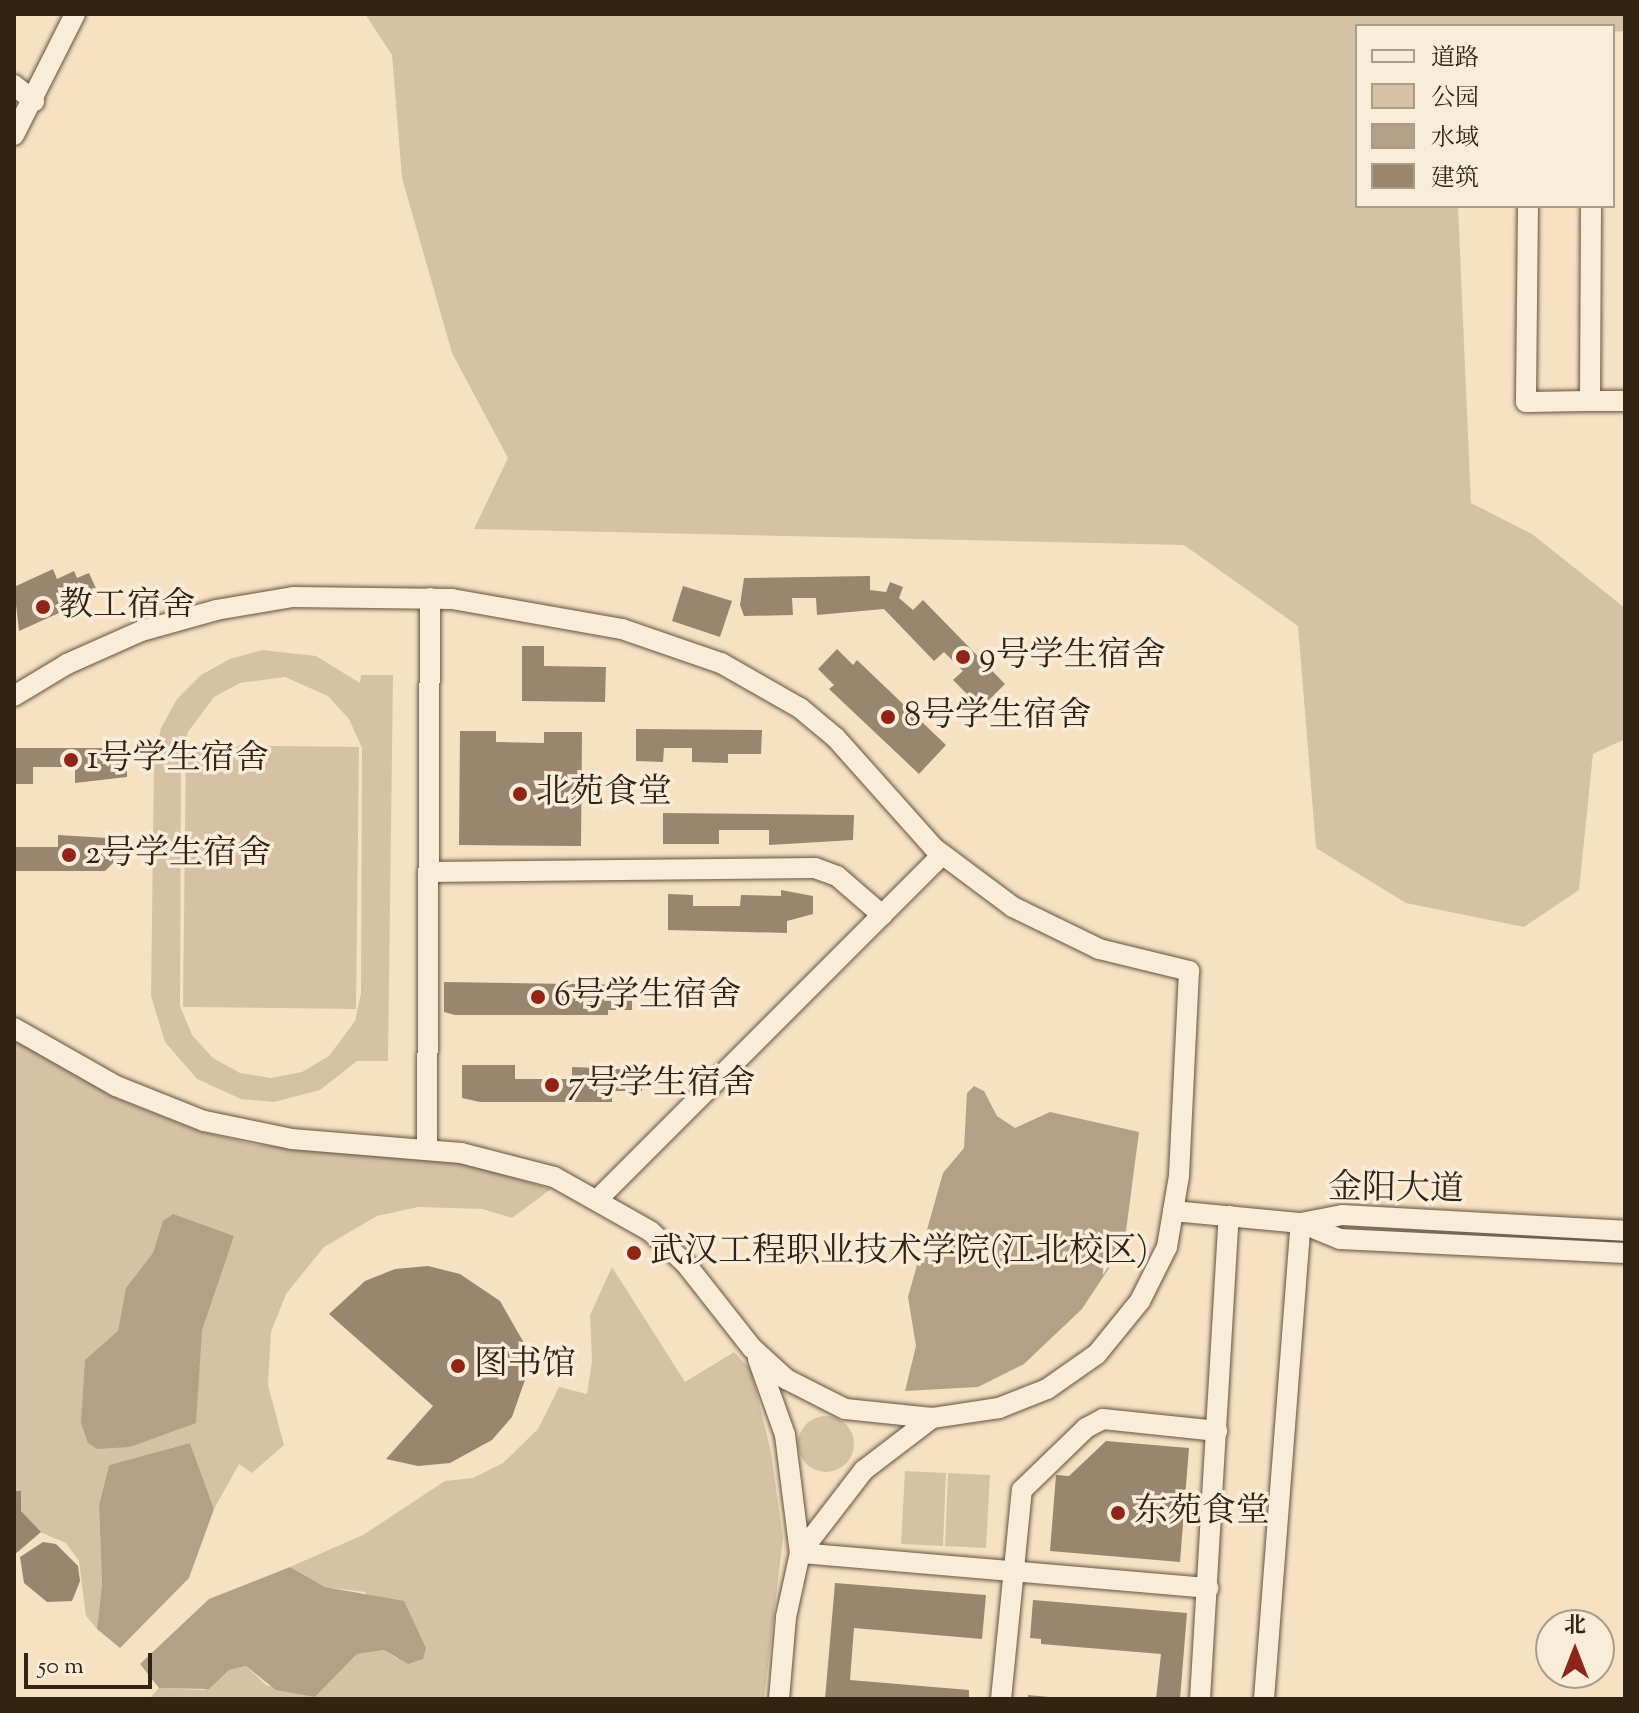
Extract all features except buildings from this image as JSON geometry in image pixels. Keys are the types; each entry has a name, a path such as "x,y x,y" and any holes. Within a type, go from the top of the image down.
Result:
{"street":[{"path":"14,135 34,101 75,14"},
{"path":"14,85 34,101"},
{"path":"1528,208 1526,402 1625,401"},
{"path":"1590,401 1591,208"},
{"path":"14,696 104,647 216,610 293,597 430,598 528,609 622,629 733,669 819,722 942,855 995,895 1061,933 1128,959 1189,971 1173,1211 1167,1247 1155,1274 1128,1320 1097,1354 1030,1398 932,1418 867,1414 825,1401 786,1379 752,1348 686,1264 650,1231 599,1198 523,1166 427,1149 262,1135 204,1121 116,1086 14,1028"},
{"path":"427,1149 430,598"},
{"path":"599,1198 942,855"},
{"path":"428,872 815,868 837,876 882,915"},
{"path":"1173,1211 1301,1223 1264,1699"},
{"name":"金阳大道","path":"1301,1223 1342,1215 1625,1231"},
{"path":"1200,1699 1229,1216"},
{"name":"金阳大道","path":"1301,1223 1340,1239 1625,1253"},
{"path":"752,1348 785,1435 800,1553 784,1628 779,1699"},
{"path":"800,1553 864,1470 932,1418"},
{"path":"1001,1699 1022,1490 1086,1428 1103,1419 1217,1431"},
{"path":"800,1553 1209,1588"}],"green space":[{"path":"365,14 1625,14 1625,31 1615,32 1615,24 1355,24 1355,208 1458,208 1471,503 1532,534 1625,608 1625,739 1593,754 1579,890 1524,927 1406,903 1316,848 1298,626 1184,545 474,529 508,458 452,353 402,178 392,55"},
{"path":"262,650 316,656 360,683 361,675 393,675 388,1061 357,1061 320,1090 274,1102 241,1099 197,1079 165,1042 151,996 154,761 161,728 177,699 201,675 230,659","holes":["285,677 328,696 349,719 362,748 361,993 355,1021 329,1056 302,1072 271,1078 240,1073 213,1058 192,1035 180,1006 181,761 188,732 214,697 240,683"]},
{"path":"186,745 359,747 356,1009 183,1007"},
{"path":"14,1039 118,1099 202,1132 257,1145 366,1149 457,1161 551,1189 512,1218 483,1209 418,1207 377,1216 324,1247 286,1294 271,1332 268,1385 284,1445 252,1473 239,1464 214,1509 190,1443 109,1465 99,1505 102,1584 97,1629 86,1616 79,1561 66,1543 40,1532 21,1511 21,1491 14,1491"},
{"path":"612,1267 685,1382 734,1352 751,1370 771,1452 783,1538 764,1699 149,1699 159,1688 204,1690 229,1670 246,1666 266,1685 315,1697 357,1654 384,1650 398,1659 365,1592 325,1587 290,1567 363,1535 445,1481 473,1478 503,1463 538,1429 559,1387 587,1394 592,1361 590,1315"},
{"path":"826,1416 846,1424 854,1444 846,1464 826,1472 806,1464 798,1444 806,1424"},
{"path":"905,1471 946,1473 943,1546 901,1544"},
{"path":"948,1473 990,1475 986,1548 945,1546"}],"water":[{"path":"974,1086 984,1091 997,1116 1015,1128 1050,1112 1139,1132 1126,1231 1113,1262 1082,1309 1024,1364 978,1387 905,1391 916,1346 908,1297 943,1173 964,1148 967,1093"},
{"path":"173,1214 234,1236 202,1330 196,1423 130,1447 97,1449 88,1443 81,1423 85,1360 118,1331 126,1288 153,1253 163,1221"},
{"path":"190,1443 214,1509 189,1578 120,1648 97,1629 102,1584 99,1505 109,1465"},
{"path":"290,1567 325,1587 404,1601 426,1648 423,1659 408,1664 384,1650 357,1654 315,1697 276,1690 246,1666 229,1670 209,1689 159,1688 140,1664 209,1599"}],"place":[{"name":"教工宿舍","path":"43,607"},
{"name":"9号学生宿舍","path":"963,657"},
{"name":"8号学生宿舍","path":"888,717"},
{"name":"1号学生宿舍","path":"71,760"},
{"name":"北苑食堂","path":"520,794"},
{"name":"2号学生宿舍","path":"69,855"},
{"name":"6号学生宿舍","path":"538,997"},
{"name":"7号学生宿舍","path":"552,1085"},
{"name":"武汉工程职业技术学院(江北校区)","path":"634,1253"},
{"name":"图书馆","path":"458,1366"},
{"name":"东苑食堂","path":"1118,1513"}]}
